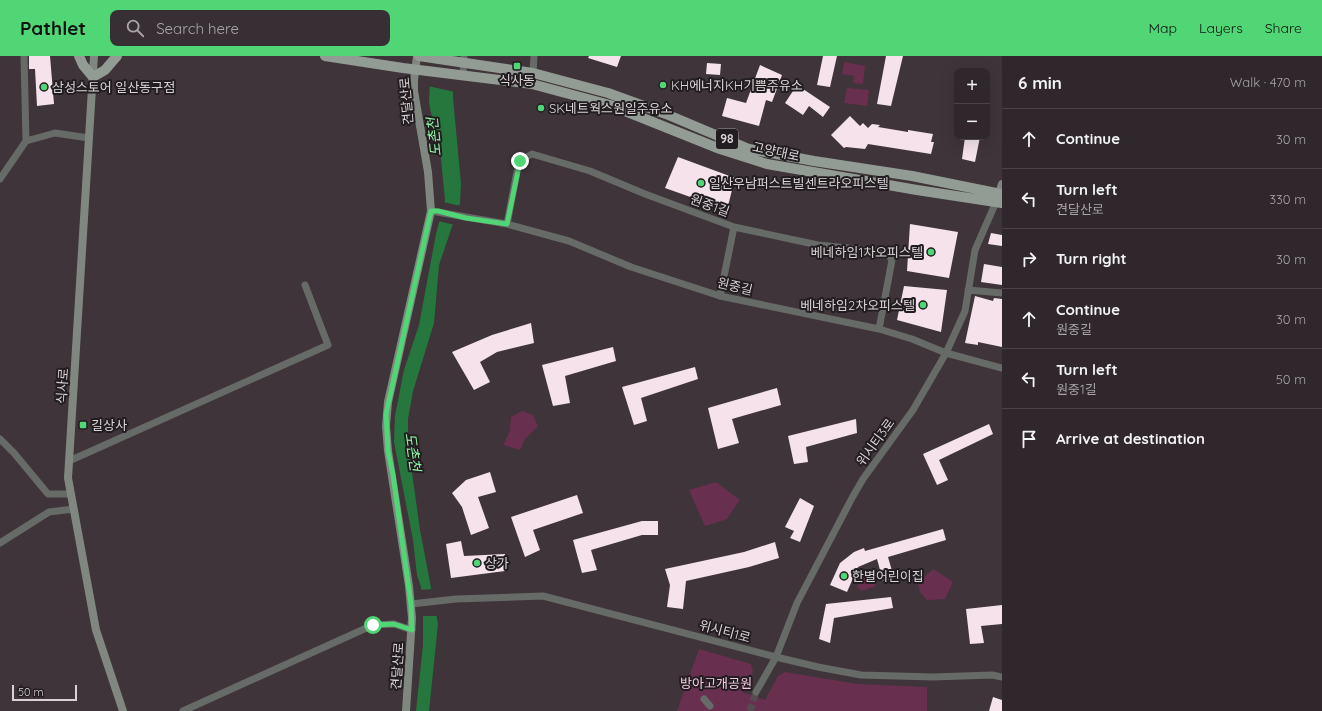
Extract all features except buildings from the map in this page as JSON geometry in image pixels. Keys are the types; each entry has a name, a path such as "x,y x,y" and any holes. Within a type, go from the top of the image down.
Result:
{"main road":[{"path":"79,56 93,77 105,70 117,56"},
{"path":"325,56 415,70"},
{"name":"고양대로","path":"421,56 462,60 533,73 608,92 666,114 749,149 814,161 912,176 1000,195"},
{"name":"고양대로","path":"415,70 532,84 575,95 610,105 720,149 767,164 917,190 1000,195"}],"street":[{"path":"0,179 26,142 24,56"},
{"name":"식사로","path":"94,56 68,478 96,630 123,711"},
{"name":"견달산로","path":"406,711 415,604 388,451 386,414 434,211 414,90 415,70 421,56"},
{"path":"533,73 534,56"},
{"path":"461,75 462,60"},
{"path":"26,142 55,134 89,138"},
{"name":"원중1길","path":"507,224 520,161 532,154 590,171 645,194 734,227 818,246 886,252 892,260 879,328"},
{"name":"위시티3로","path":"756,692 776,657 797,603 852,498 863,479 912,410 946,353 965,312 975,250 1000,195"},
{"name":"원중길","path":"434,211 466,218 507,224 569,241 631,267 720,296 879,328 912,339 946,353 1002,368"},
{"path":"720,296 734,227"},
{"path":"69,461 328,345 305,285"},
{"path":"968,290 1002,293"},
{"path":"0,439 48,494 71,494"},
{"path":"0,543 49,512 74,509"},
{"name":"위시티1로","path":"415,604 444,600 543,596 776,657 861,675 933,677 992,675 1002,677"},
{"path":"183,711 373,625 394,624 412,630"},
{"path":"704,699 710,706"}],"green space":[{"path":"844,62 865,66 863,84 853,83 854,76 842,74"},
{"path":"847,88 869,90 867,106 844,103"},
{"path":"522,411 533,415 538,426 525,439 520,450 503,445 510,431 511,417"},
{"path":"716,482 740,500 727,519 705,526 689,490"},
{"path":"871,569 876,586 862,591 857,587 863,573"},
{"path":"933,569 953,582 945,599 927,600 920,592 918,583"},
{"name":"방아고개공원","path":"699,649 751,664 753,672 742,692 765,700 778,676 785,672 858,684 927,687 927,711 677,711"}],"shaded area":[{"path":"431,56 453,72 453,98 461,184 460,203 439,265 434,323 413,391 408,419 408,444 420,530 438,624 429,711 416,711 423,645 421,587 417,575 413,540 394,442 395,416 404,370 419,325 436,234 445,200 439,139 429,102"}],"pier":[{"path":"429,56 455,56 455,92 428,86"},
{"path":"443,202 461,206 455,225 438,221"},
{"path":"434,589 439,616 422,616 419,590"}],"tunnel":[{"path":"750,711 756,692"}],"place":[{"name":"식사동","path":"517,66"},
{"name":"KH에너지KH기쁨주유소","path":"663,85"},
{"name":"삼성스토어 일산동구점","path":"44,87"},
{"name":"SK네트웍스원일주유소","path":"541,108"},
{"name":"일산우남퍼스트빌센트라오피스텔","path":"701,183"},
{"name":"베네하임1차오피스텔","path":"931,252"},
{"name":"베네하임2차오피스텔","path":"923,305"},
{"name":"길상사","path":"83,425"},
{"name":"상가","path":"477,563"},
{"name":"한별어린이집","path":"844,576"}],"route":[{"path":"373,625 394,624 412,630 411,604 393,475 388,451 386,414 431,211 507,224 520,161"}],"water label":[{"name":"도촌천","path":"434,137"},
{"name":"도촌천","path":"413,452"}]}
